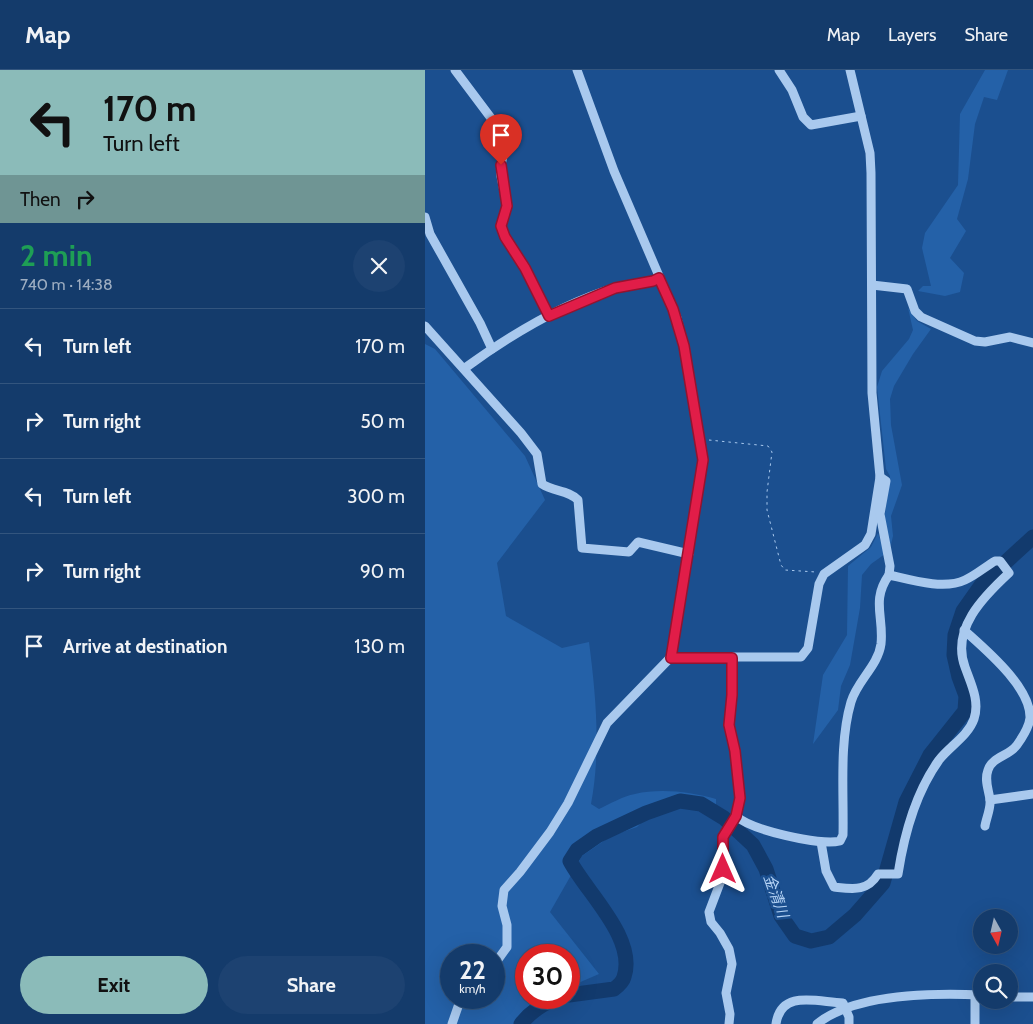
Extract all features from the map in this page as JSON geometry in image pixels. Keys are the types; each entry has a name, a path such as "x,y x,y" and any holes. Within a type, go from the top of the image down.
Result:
{"street":[{"path":"455,70 503,134 506,143 501,165 501,176 507,206 501,226 505,237 525,268 549,316"},
{"path":"505,950 507,947 507,925 502,906 504,890 550,832 567,803 607,722 671,658 703,460 684,346 672,306 614,171 577,70"},
{"path":"779,70 792,90 803,118 811,125 861,116"},
{"path":"671,658 801,657 808,648 819,584 824,574 865,545 871,534 880,478 872,394 871,173 870,152 850,70"},
{"path":"425,217 430,234 480,323 492,349"},
{"path":"465,368 492,349 549,316 615,288 653,281 659,278"},
{"path":"872,285 907,289 915,311 921,317 975,341 985,342 1010,338 1033,343"},
{"path":"425,326 465,368 537,454 542,484 549,489 573,494 579,500 582,548 629,552 638,542 689,554"},
{"path":"735,817 756,827 821,842 832,843 840,841 843,835 845,749 851,703 881,644 879,596 881,586 889,575 890,566 880,514 885,481 880,478"},
{"path":"821,842 826,871 834,886 865,887 871,884 878,874 898,874 909,824 919,798 938,761 968,730 974,719 975,693 964,665 962,648 964,630 972,613 985,595 1009,573 1000,561 995,561 964,581 951,584 932,585 889,575"},
{"path":"964,630 1002,666 1017,684 1030,718 1022,737 1013,751 994,761 988,770 987,791 990,800 985,826"},
{"path":"729,1024 730,1014 726,993 732,964 729,949 711,922 709,912 723,869 723,837 725,830 735,817 740,798 735,751 729,725 732,695 732,658"},
{"path":"990,800 1033,794"},
{"path":"817,1024 846,1008 872,1002 940,994 973,995"},
{"path":"1018,996 1033,997"},
{"path":"776,1024 782,1006 790,1001 843,1003 846,1008 849,1024"},
{"path":"452,1024 457,1009"},
{"path":"975,1024 977,1009"}],"path":[{"path":"701,440 720,440 768,446 773,452 767,492 767,510 781,565 785,570 824,574"}],"shaded area":[{"path":"985,70 1008,70 997,100 984,97 975,124 968,179 957,219 966,231 950,258 964,273 960,292 945,296 918,291 923,286 931,286 922,248 925,233 958,185 960,114"},
{"path":"908,308 917,321 931,329 894,386 890,399 891,425 902,485 891,516 893,536 889,553 884,521 890,476 886,469 877,387 882,371 909,339 913,330"},
{"path":"425,344 435,349 525,456 545,500 497,563 506,616 562,648 589,642 594,683 597,744 591,804 599,809 630,795 655,791 696,794 716,799 716,805 680,797 661,803 637,827 611,836 582,856 550,912 575,944 515,944 515,1009 529,1009 521,1014 514,1024 425,1024"},
{"path":"878,533 885,554 871,564 862,575 860,608 850,665 841,686 838,710 813,744 823,675 847,635 848,566 871,547"},
{"path":"580,950 599,974 580,982"}],"waterway":[{"name":"金清川","path":"580,994 614,989 623,979 626,962 617,931 570,861 577,850 597,836 646,813 680,801 701,804 724,818 753,845 766,869 781,916 795,936 811,941 829,937 855,915 883,883 906,802 930,755 965,711 966,696 954,655 955,635 963,611 982,584 1033,537"},
{"name":"金清川","path":"521,1024 537,1009"}],"route":[{"path":"501,165 501,176 507,206 506,216 501,226 505,237 525,268 549,316 615,288 653,281 659,278 677,318 684,346 703,460 671,658 732,658 732,695 729,725 730,737 735,751 740,798 736,816 725,830 723,837 723,869"}]}
